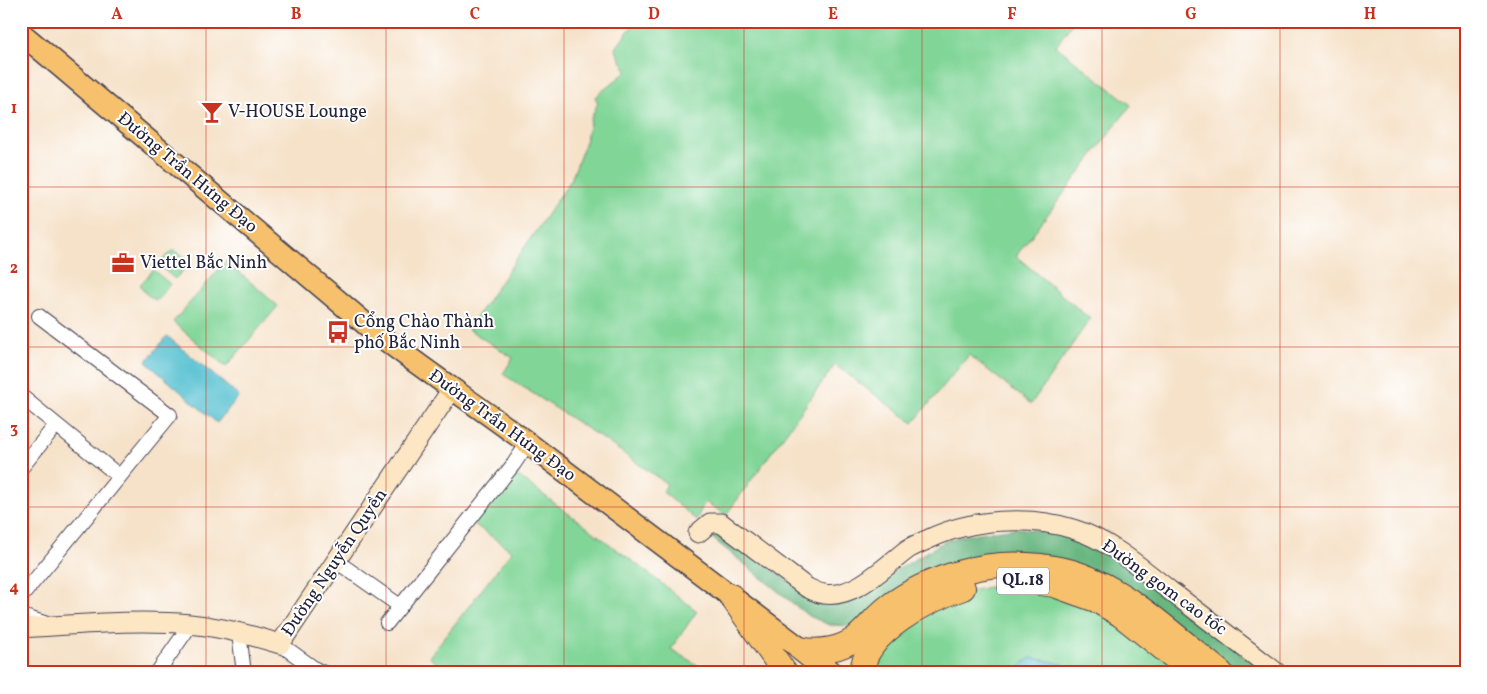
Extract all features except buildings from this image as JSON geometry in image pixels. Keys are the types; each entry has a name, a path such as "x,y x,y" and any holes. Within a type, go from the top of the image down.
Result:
{"highway":[{"path":"801,648 809,651 822,651 848,644 858,637 886,608 913,590 935,580 999,564 1029,564 1073,572 1114,590 1139,607 1221,673"},
{"name":"QL.18","path":"862,673 865,659 876,642 910,613 935,598 954,591 979,584 1005,580 1054,585 1096,600 1121,615 1194,673"},
{"path":"731,596 785,673"},
{"name":"Đường Trần Hưng Đạo","path":"801,648 832,673"}],"main road":[{"name":"Đường Trần Hưng Đạo","path":"21,33 375,332 528,443 801,648"},
{"name":"Đường Nguyễn Quyền","path":"21,628 148,622 192,624 239,633 280,644 452,389"},
{"name":"Đường gom cao tốc","path":"698,533 710,523 721,522 806,587 816,592 834,595 851,590 861,584 910,548 961,527 1002,520 1039,522 1074,529 1091,536 1129,559 1277,673"}],"street":[{"path":"21,597 170,414 39,316"},
{"path":"21,396 119,476"},
{"path":"21,468 56,425"},
{"path":"387,623 513,465 528,443"},
{"path":"336,561 400,606"},
{"path":"21,616 54,626"},
{"path":"157,673 192,624"},
{"path":"239,633 244,673"},
{"path":"280,644 323,673"}],"green space":[{"path":"636,21 1074,21 1056,46 1131,105 1016,256 1090,319 1031,404 969,355 913,423 835,365 726,515 705,502 696,520 663,492 667,484 603,439 503,374 513,358 468,329 571,180 584,146 591,118 598,103 595,97 627,71 615,49"},
{"path":"172,251 183,256 186,262 185,268 175,279 158,265"},
{"path":"226,261 278,306 226,367 173,322"},
{"path":"153,270 170,284 159,299 155,300 145,293 140,285"},
{"path":"514,473 697,611 671,649 707,673 448,673 429,657 512,551 474,524"},
{"path":"1016,528 1065,534 1104,550 1266,673 1231,673 1025,557 855,625 829,625 807,615 706,533 716,530 812,597 892,573 945,541 965,535"},
{"path":"1013,584 1037,585 1079,596 1187,673 1085,673 1058,663 1031,658 1014,673 876,673 876,663 892,635 969,591"}],"water":[{"path":"167,336 239,396 217,423 146,362"},
{"path":"1030,658 1058,663 1085,673 1014,673"}],"place":[{"name":"V-HOUSE Lounge","path":"212,112"},
{"name":"Viettel Bắc Ninh","path":"123,263"},
{"name":"Cổng Chào Thành phố Bắc Ninh","path":"338,332"}]}
